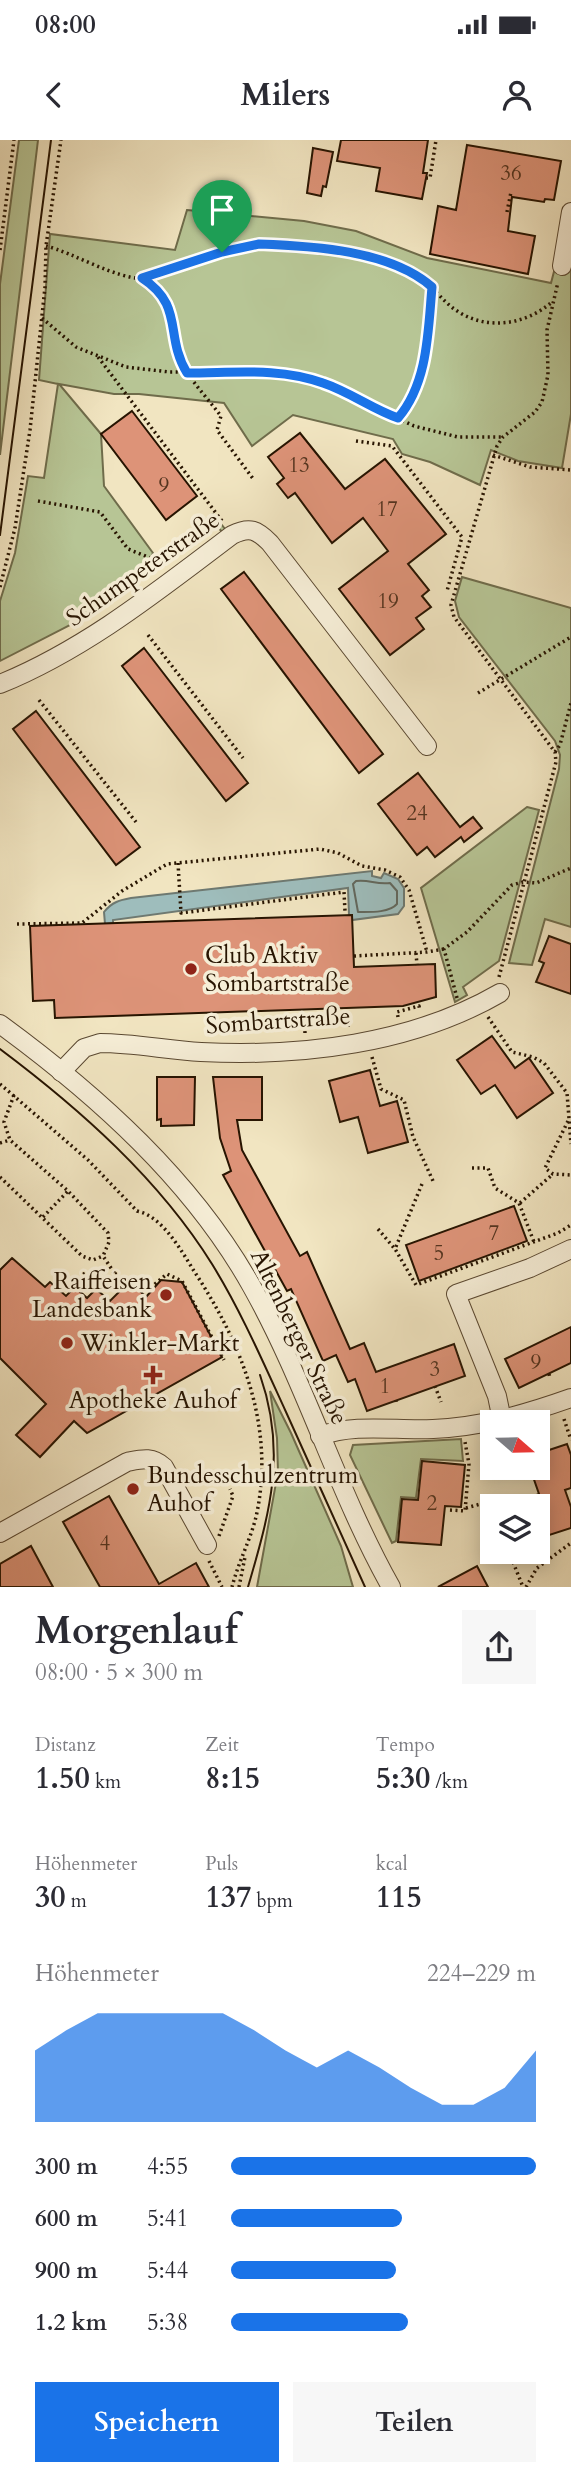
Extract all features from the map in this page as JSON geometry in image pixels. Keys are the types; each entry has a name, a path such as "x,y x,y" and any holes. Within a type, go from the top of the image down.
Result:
{"street":[{"path":"562,266 571,212"},
{"name":"Schumpeterstraße","path":"0,684 49,661 113,623 232,535 251,529 260,532 270,543 427,746"},
{"name":"Sombartstraße","path":"61,1072 84,1048 100,1043 201,1052 306,1048 428,1027 493,1003"},
{"name":"Altenberger Straße","path":"0,1024 61,1072 156,1158 229,1249 259,1301 370,1547 391,1587"},
{"path":"500,1410 456,1294 530,1268 571,1249"},
{"path":"545,1410 566,1405"},
{"path":"320,1436 343,1430 433,1429 480,1423"},
{"path":"0,1533 127,1462 145,1458 156,1460 164,1467 207,1545"}],"path":[{"path":"0,250 14,140"},
{"path":"0,587 19,509 42,318 46,246 61,140"},
{"path":"426,178 430,178 436,140"},
{"path":"427,146 435,147"},
{"path":"508,212 511,192"},
{"path":"142,278 240,247 277,245 323,249 386,261 416,273 461,313 487,323 501,324 524,320 533,317 554,301"},
{"path":"46,246 98,266 142,278 158,290 170,307 175,344 187,373 221,415 218,430 254,480"},
{"path":"562,266 547,330 548,375 542,402 525,422 503,437 493,454 451,605 454,617 555,752 556,762 493,1003 512,1052 533,1057 550,1069 567,1093 571,1144"},
{"path":"398,418 410,404 419,384 432,287"},
{"path":"42,318 74,346 141,371 254,371 300,376 343,391 398,418 458,437 503,437"},
{"path":"96,355 232,535"},
{"path":"356,441 392,446 462,537 447,592"},
{"path":"493,454 530,467 571,470"},
{"path":"38,501 100,512 128,549 153,559"},
{"path":"453,570 464,559"},
{"path":"148,635 243,758"},
{"path":"478,693 571,637"},
{"path":"39,700 136,822"},
{"path":"555,752 560,745 571,703"},
{"path":"17,924 82,923 146,874 167,864 320,849 338,853 362,866 394,873 406,883 427,952"},
{"path":"178,863 181,913 344,892 345,911"},
{"path":"354,956 443,949 467,932 512,885 536,883 571,868"},
{"path":"443,949 459,1003"},
{"path":"416,953 416,965"},
{"path":"398,1017 397,1012 419,1006 422,1017"},
{"path":"305,1033 304,1019 348,1017 348,1027"},
{"path":"371,1053 381,1089 404,1100 413,1137 433,1181"},
{"path":"0,1084 88,1160 137,1211 148,1213 185,1256 229,1330 250,1381 260,1429 262,1463 258,1505 245,1555 232,1587"},
{"path":"0,1177 82,1256 93,1260 103,1256 109,1242 108,1233 68,1191 10,1140 4,1122 14,1095"},
{"path":"568,1119 545,1168 552,1174 571,1175"},
{"path":"0,1143 10,1140"},
{"path":"472,1168 488,1168 495,1188 519,1203 534,1242"},
{"path":"519,1203 552,1174"},
{"path":"395,1249 422,1184"},
{"path":"42,1218 68,1191"},
{"path":"378,1229 395,1249 416,1285 558,1233 571,1225"},
{"path":"103,1256 120,1288"},
{"path":"99,1280 108,1287 120,1288 135,1278 149,1289 167,1274 183,1281 225,1360"},
{"path":"435,1386 441,1402"},
{"path":"566,1405 571,1440"},
{"path":"464,1436 469,1464 466,1508"},
{"path":"450,1510 465,1511 466,1508 480,1503"},
{"path":"525,1587 537,1569 571,1543"},
{"path":"239,1587 245,1555"},
{"path":"514,1564 525,1587"}],"green space":[{"path":"19,140 38,140 0,455 0,284"},
{"path":"187,210 304,221 356,231 427,258 551,283 556,264 571,242 571,414 562,468 518,461 491,450 480,485 430,462 402,454 393,439 293,415 252,446 224,403 114,394 59,384 101,434 104,486 153,553 149,561 151,569 78,621 0,661 0,601 15,553 28,476 44,478 58,384 39,380 50,234 175,250"},
{"path":"213,514 225,529 222,532 213,521 155,565 156,558"},
{"path":"462,577 571,608 571,927 545,919 532,965 509,963 559,769 560,755 555,741 459,617 455,601"},
{"path":"527,807 539,810 499,961 463,987 467,995 455,1002 421,888"},
{"path":"270,1391 341,1546 353,1587 257,1587 278,1472 277,1438"},
{"path":"461,1439 463,1461 421,1459 416,1498 401,1497 396,1541 392,1543 350,1455 353,1445"}],"water":[{"path":"372,871 372,876 381,878 384,873 398,879 404,888 404,906 398,914 352,920 352,915 349,915 348,888 113,920 113,923 105,924 104,912 113,904 127,899"}],"building":[{"path":"341,140 428,140 423,173 427,173 422,199 376,191 380,168 337,161"},
{"path":"467,145 561,161 554,200 545,199 544,202 512,197 508,231 535,236 528,274 430,254 438,206 456,210"},
{"path":"313,148 333,152 326,187 323,186 321,196 307,193"},
{"path":"132,411 197,496 166,520 101,434"},
{"path":"300,433 345,489 385,459 446,534 408,564 429,590 422,596 431,607 416,618 424,629 390,655 339,589 388,551 363,518 332,543 295,493 288,498 277,484 284,478 268,457"},
{"path":"244,572 383,754 359,773 221,589"},
{"path":"144,648 248,783 226,801 122,666"},
{"path":"36,711 140,847 116,865 13,729"},
{"path":"418,773 460,827 473,817 482,828 464,842 461,837 435,857 427,847 417,855 378,804"},
{"path":"352,915 354,967 435,964 436,997 403,1006 55,1018 54,1000 33,1001 30,926"},
{"path":"549,936 571,944 571,994 536,982 544,963 539,961"},
{"path":"492,1036 515,1068 529,1058 553,1093 517,1118 495,1085 481,1094 457,1060"},
{"path":"370,1070 380,1106 397,1101 408,1142 368,1153 358,1117 340,1122 329,1081"},
{"path":"157,1077 195,1077 194,1125 161,1126 161,1119 157,1120"},
{"path":"213,1077 262,1077 262,1120 237,1120 242,1150 300,1256 307,1252 350,1349 364,1343 376,1372 454,1344 465,1376 367,1411 355,1379 348,1382 336,1355 323,1361 291,1289 287,1291 223,1175 231,1171 220,1138"},
{"path":"514,1206 527,1241 419,1281 406,1245"},
{"path":"12,1258 45,1287 50,1282 66,1296 75,1287 87,1298 96,1289 110,1301 130,1281 146,1297 161,1280 182,1282 222,1357 87,1433 74,1421 40,1457 16,1435 46,1404 0,1358 0,1270"},
{"path":"571,1327 571,1363 519,1388 505,1359"},
{"path":"567,1444 571,1455 571,1488 565,1490 571,1507 571,1528 550,1535 550,1494 539,1494 534,1480 550,1480 550,1450"},
{"path":"422,1461 465,1465 461,1507 445,1506 441,1545 398,1542 402,1499 418,1500"},
{"path":"109,1496 159,1584 196,1563 209,1587 100,1587 63,1522"},
{"path":"31,1546 53,1587 0,1587 0,1564"},
{"path":"477,1566 488,1587 438,1587"}],"tram line":[{"path":"0,535 51,140"},
{"path":"0,1049 59,1096 116,1147 143,1174 191,1233 223,1282 251,1337 365,1587"},
{"path":"248,1587 269,1507 274,1456 273,1430 260,1375"}],"place":[{"name":"Club Aktiv Sombartstraße","path":"191,969"},
{"name":"Raiffeisen Landesbank","path":"166,1295"},
{"name":"Winkler-Markt","path":"67,1343"},
{"name":"Apotheke Auhof","path":"153,1375"},
{"name":"Bundesschulzentrum Auhof","path":"133,1489"}],"route":[{"path":"259,244 323,249 386,261 416,273 432,287 419,384 410,404 398,418 322,382 300,376 254,371 187,373 175,344 170,307 153,285 142,278 222,252 259,244"}]}
